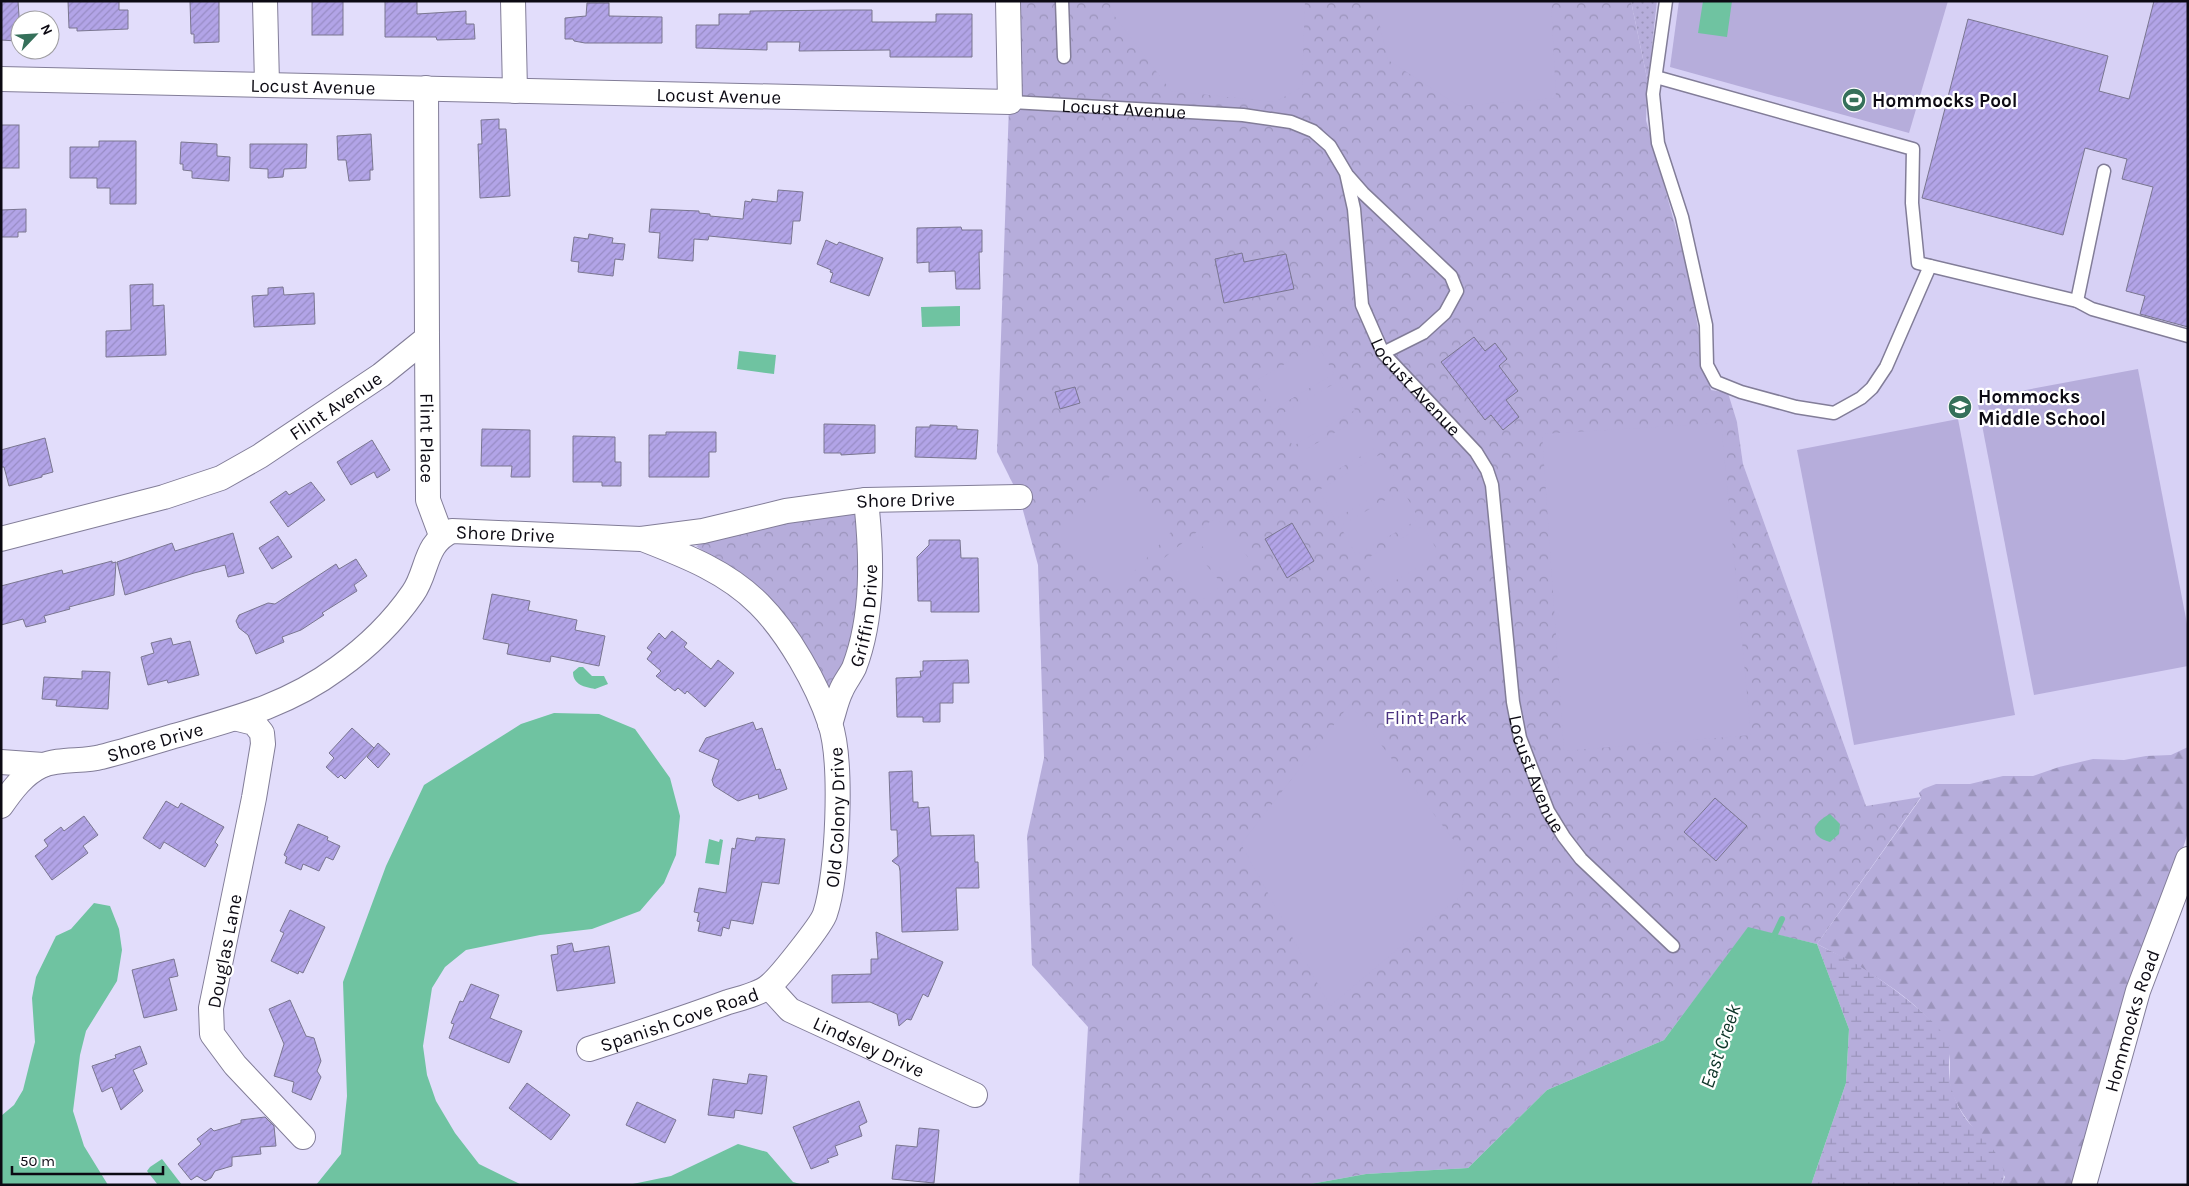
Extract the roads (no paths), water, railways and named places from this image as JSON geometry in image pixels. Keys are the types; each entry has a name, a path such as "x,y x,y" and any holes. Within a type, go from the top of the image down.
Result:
{"street":[{"path":"265,1 267,84"},
{"path":"513,1 515,91"},
{"path":"1008,1 1010,102"},
{"name":"Locust Avenue","path":"1,79 1010,102"},
{"path":"426,88 427,338"},
{"name":"Flint Place","path":"427,338 428,500 442,535"},
{"name":"Flint Avenue","path":"1,539 164,497 221,478 260,456 381,375 427,338"},
{"name":"Shore Drive","path":"1,806 11,791 27,775 43,765 89,760 238,719 313,686 340,667 386,626 414,592 429,554 442,535 452,531 641,539 703,531 786,511 866,500 1020,497"},
{"name":"Griffin Drive","path":"830,724 841,691 854,669 864,634 870,594 869,526 866,500"},
{"name":"Old Colony Drive","path":"641,539 692,558 732,580 760,604 805,666 830,724 835,758 837,806 835,858 825,916 769,987"},
{"name":"Douglas Lane","path":"260,763 277,715 313,686"},
{"name":"Douglas Lane","path":"238,719 254,723 262,733 263,744 254,798 211,1008 212,1034 235,1065 303,1137"},
{"path":"1,762 43,765"},
{"name":"Hommocks Road","path":"2084,1185 2138,991 2188,859"},
{"name":"Spanish Cove Road","path":"589,1049 769,987"},
{"name":"Lindsley Drive","path":"769,987 790,1010 975,1095"}],"lane":[{"path":"1062,1 1064,56"},
{"path":"1666,1 1653,94 1658,143 1682,217 1706,326 1707,365 1716,382 1741,392 1796,407 1834,413 1861,398 1872,388 1886,367 1930,266"},
{"path":"1656,77 1913,149 1912,203 1918,263 2077,301 2092,309 2188,336"},
{"name":"Locust Avenue","path":"1010,102 1243,114 1291,122 1313,131 1330,146 1346,174 1354,208 1362,305 1383,353 1476,452 1487,470 1492,486 1513,702 1520,738 1548,811 1564,837 1581,859 1673,946"},
{"path":"2077,301 2104,171"},
{"path":"1346,174 1363,193 1452,276 1457,291 1446,313 1423,333 1383,353"}],"water":[{"path":"1703,1 1732,1 1727,37 1698,33"},
{"path":"960,306 960,326 922,327 921,307"},
{"path":"739,351 776,355 774,374 737,369"},
{"path":"579,667 583,667 592,676 604,676 608,684 595,689 580,685 575,680 573,672"},
{"path":"554,713 599,714 635,729 670,778 680,816 676,855 664,883 640,911 592,929 540,935 466,950 445,967 432,988 423,1046 427,1075 436,1101 455,1133 479,1164 522,1185 316,1185 341,1154 347,1096 343,982 386,866 424,785 521,724"},
{"path":"1830,814 1840,824 1839,834 1830,842 1818,836 1815,829 1819,821"},
{"path":"709,839 719,842 720,839 723,840 719,865 705,863"},
{"path":"94,903 110,906 119,929 122,950 117,981 86,1031 80,1055 73,1111 84,1146 108,1185 1,1185 1,1116 14,1105 23,1090 35,1042 32,998 36,977 56,936 71,929"},
{"path":"1748,927 1817,944 1849,1029 1846,1083 1811,1185 1305,1185 1366,1174 1468,1168 1547,1090 1664,1040"},
{"path":"738,1144 767,1152 793,1182 804,1185 628,1185 671,1176"},
{"path":"162,1159 182,1185 158,1185 147,1171"}],"waterway":[{"name":"East Creek","path":"1772,940 1782,919"}],"place":[{"name":"Hommocks Pool","path":"1854,100"},
{"name":"Hommocks Middle School","path":"1960,407"}],"park label":[{"name":"Flint Park","path":"1426,717"}]}
